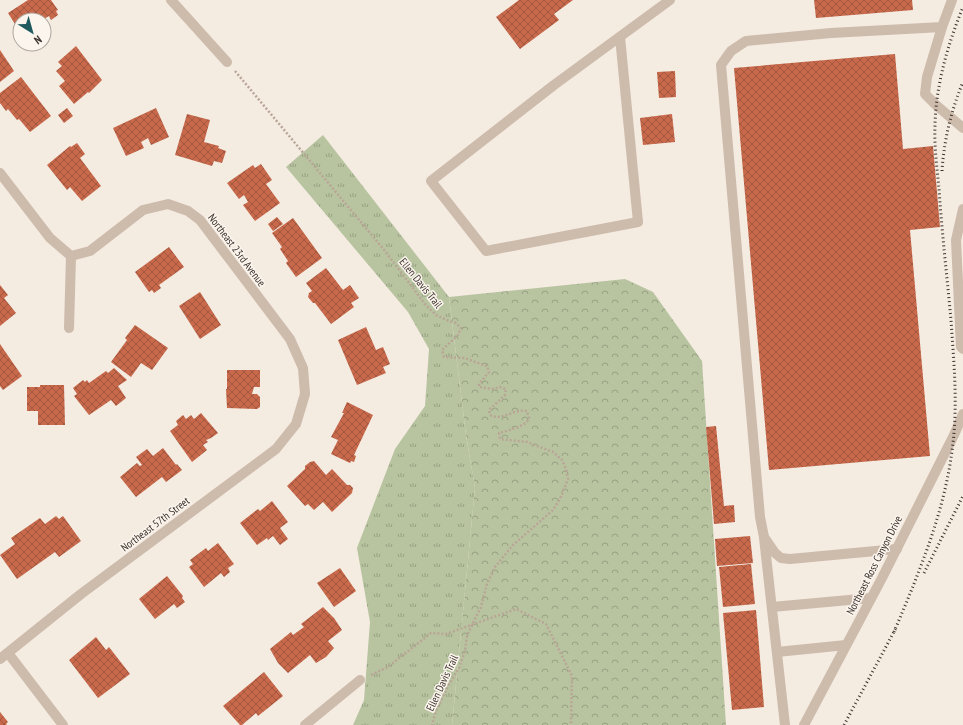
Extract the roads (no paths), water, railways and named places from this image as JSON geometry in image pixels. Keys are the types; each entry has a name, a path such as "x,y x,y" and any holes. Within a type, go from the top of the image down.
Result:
{"street":[{"path":"171,0 227,62"},
{"path":"620,37 638,222 486,251 431,181 554,85 670,0"},
{"path":"952,0 927,77 925,94 936,106 963,128"},
{"path":"785,725 764,537 760,518 721,65 731,51 746,41 831,33 942,27"},
{"path":"0,173 50,238 71,256 69,328"},
{"name":"Northeast 23rd Avenue","path":"71,256 90,251 144,210 168,204 188,211 200,220 290,339 304,368 305,394"},
{"path":"963,209 956,240 960,340 961,347 963,349"},
{"name":"Northeast 57th Street","path":"4,656 81,594 276,449 296,424 305,394"},
{"name":"Northeast Ross Canyon Drive","path":"804,725 871,598 954,435 963,414"},
{"path":"764,537 775,553 781,558 790,559 896,549"},
{"path":"772,607 871,598"},
{"path":"777,652 846,645"},
{"path":"4,656 63,725"},
{"path":"305,725 360,680"}],"railway":[{"path":"894,632 916,579 935,526 943,499 953,443 955,414 954,367 935,133 940,79 952,35 963,7"},
{"path":"942,171 944,148 949,126 963,82"},
{"path":"924,573 963,496"},
{"path":"844,725 896,628"}]}
